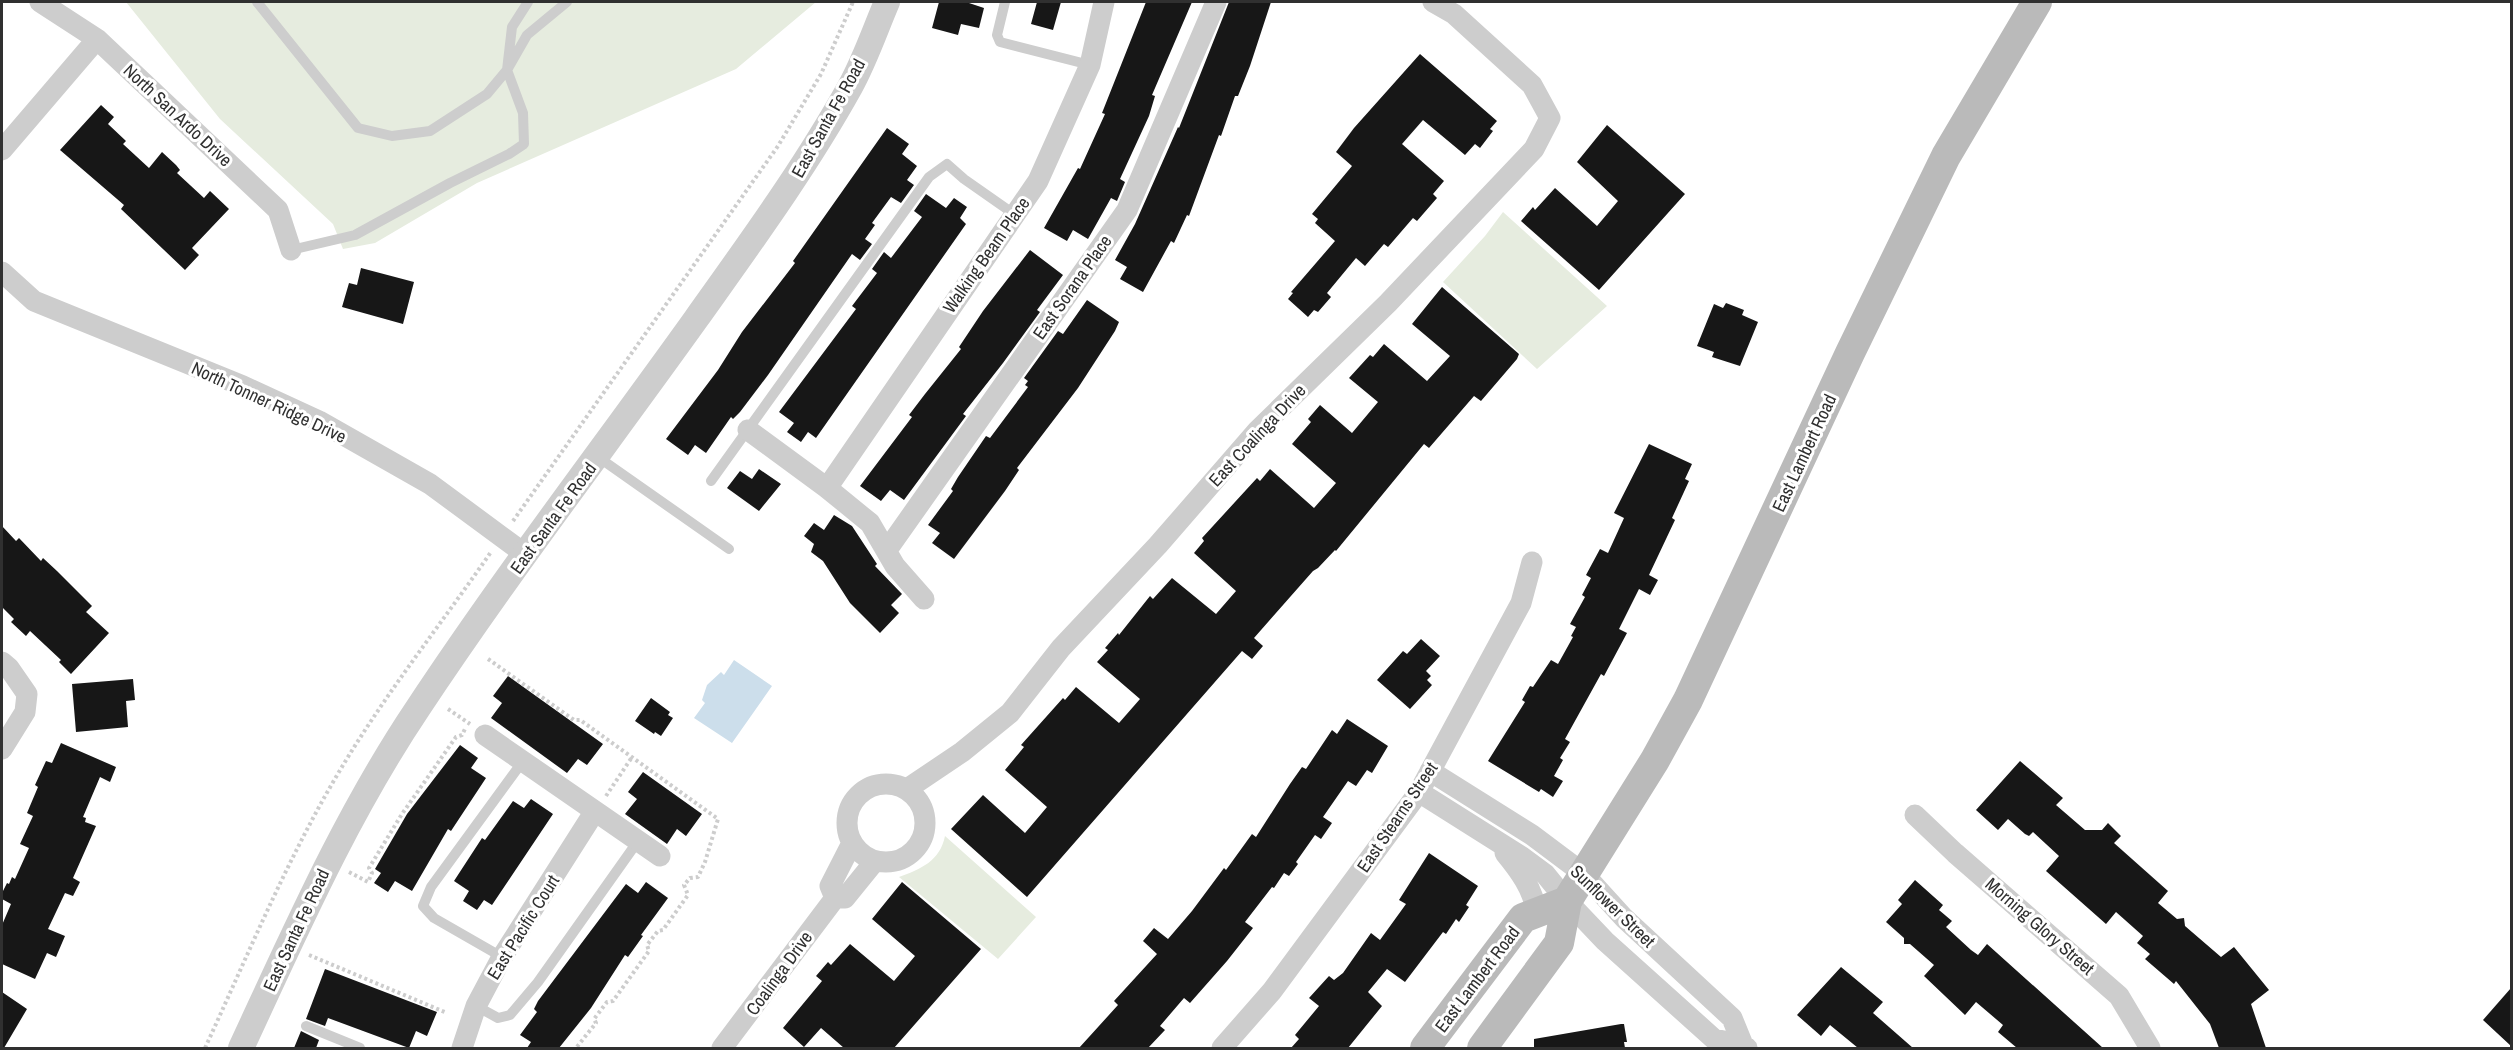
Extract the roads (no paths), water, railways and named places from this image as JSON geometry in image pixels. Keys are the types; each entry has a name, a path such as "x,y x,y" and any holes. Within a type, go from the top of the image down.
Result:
{"main road":[{"name":"East Lambert Road","path":"1482,1048 1559,943 1566,901 1655,760 1688,700 1850,353 1946,156 2037,2"},
{"name":"East Lambert Road","path":"1425,1048 1522,918 1566,901"}],"street":[{"name":"North San Ardo Drive","path":"40,2 98,39 278,210 291,250"},
{"name":"East Santa Fe Road","path":"241,1048 331,855 372,780 418,707 525,554 598,457 797,176 852,84 887,2"},
{"name":"Walking Beam Place","path":"827,488 1038,181 1090,65 1104,2"},
{"name":"East Sorana Place","path":"887,550 1127,210 1216,2"},
{"name":"East Coalinga Drive","path":"914,796 1010,713 1060,648 1158,545 1258,430 1388,303 1534,149 1550,118 1532,85 1454,14 1433,2"},
{"path":"2,150 98,39"},
{"name":"North Tonner Ridge Drive","path":"2,272 34,301 243,387 319,421 430,484 525,554"},
{"path":"748,430 870,523 895,566 924,599"},
{"name":"East Stearns Street","path":"1222,1048 1272,991 1419,792 1521,603 1532,562"},
{"path":"2,662 9,668 27,694 25,712 2,749"},
{"path":"473,727 660,856"},
{"name":"Sunflower Street","path":"1430,771 1532,835 1584,874 1624,918 1732,1018 1745,1047"},
{"path":"882,783 895,784 914,796 926,826 917,848 898,861 875,861 866,857 852,843 847,818 851,805 869,787 882,783"},
{"name":"Sunflower Street","path":"1419,792 1545,874 1566,901 1605,941 1714,1040 1745,1047"},
{"name":"East Pacific Court","path":"462,1048 476,1006 502,957 596,811"},
{"name":"Morning Glory Street","path":"1916,815 2119,996 2150,1048"},
{"path":"1493,839 1520,873 1535,901 1536,912"},
{"path":"835,898 830,886 852,843"},
{"name":"Coalinga Drive","path":"722,1048 835,898 845,898 875,861"}],"lane":[{"path":"257,2 358,128 392,136 430,131 487,94 507,70 527,35 567,2"},
{"path":"291,250 355,234 524,144 523,113 507,70 512,27 528,2"},
{"path":"1005,2 997,34 1000,42 1090,65"},
{"path":"711,481 929,177 947,164 964,179 1014,214"},
{"path":"598,457 729,549"},
{"path":"502,957 434,918 423,906 431,886 523,761"},
{"path":"476,1006 498,1018 510,1015 538,982 638,841"},
{"path":"306,1026 360,1048"}],"water":[{"path":"734,660 772,686 732,743 694,718 705,703 702,700 707,685 721,672 724,675"}]}
